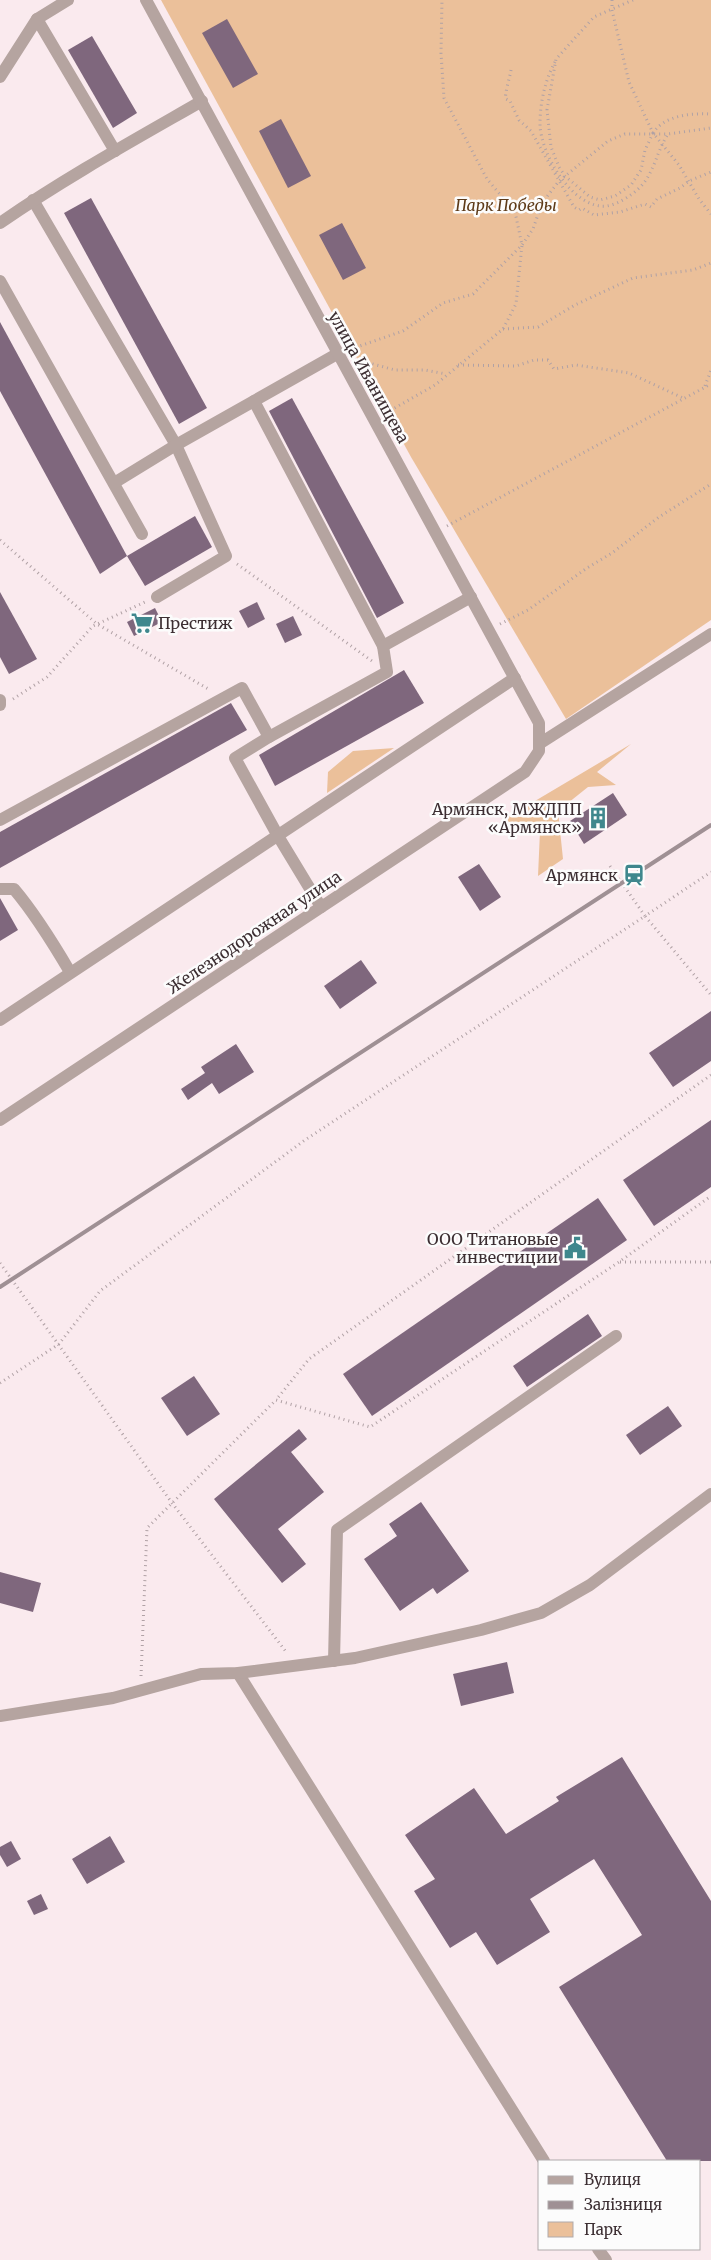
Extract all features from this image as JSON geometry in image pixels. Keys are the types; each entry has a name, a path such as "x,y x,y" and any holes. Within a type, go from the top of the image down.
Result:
{"street":[{"path":"0,77 37,19 68,0"},
{"name":"улица Иванищева","path":"146,0 202,100 337,354 540,723 539,751 525,772"},
{"path":"37,19 115,150"},
{"path":"0,223 33,200 115,150 202,100"},
{"path":"33,200 176,445 226,556 157,597"},
{"path":"0,281 142,534"},
{"path":"114,483 176,445 337,354"},
{"path":"254,401 383,646 387,672 269,737 235,758 278,836 321,907"},
{"path":"383,646 471,597"},
{"path":"539,744 711,634"},
{"path":"0,1020 515,678"},
{"path":"0,820 242,688 269,737"},
{"name":"Железнодорожная улица","path":"0,1120 525,772"},
{"path":"0,889 14,889 54,945 70,972"},
{"path":"334,1661 337,1530 616,1336"},
{"path":"0,1716 113,1698 201,1674 238,1673 334,1661 472,1632 540,1613 590,1585 711,1494"},
{"path":"238,1673 543,2160"}],"path":[{"path":"374,420 435,385 446,374 504,329 516,304 522,245 515,212 487,179 444,98 441,53 442,0"},
{"path":"612,0 612,10 629,82 653,133 679,165 699,199 711,214"},
{"path":"633,0 594,17 556,59 548,75 540,126 544,145 554,168 574,207 579,210 582,208 594,215 620,212 645,204 650,207 657,199 680,188 689,181 711,172"},
{"path":"556,59 547,110 551,147 565,176 590,197 600,200 616,196 625,190 641,170 645,150 657,127 680,115 711,114"},
{"path":"511,70 510,83 505,95 506,100 510,101 519,120 530,131 560,180 590,203 605,206 617,203 638,190 647,180 661,144 668,134"},
{"path":"337,354 403,331 443,303 473,294 522,245 533,229 542,203 560,180 608,141 624,134 668,134 711,128"},
{"path":"504,329 538,327 575,305 633,278 693,270 711,263"},
{"path":"337,354 395,370 425,370 446,374"},
{"path":"458,365 516,366 534,360 548,360 554,369 576,365 629,373 684,399"},
{"path":"435,532 705,387 711,370"},
{"path":"696,392 711,384"},
{"path":"488,630 528,610 711,484"},
{"path":"0,540 98,624 224,698"},
{"path":"226,556 387,672"},
{"path":"3,703 47,677 93,626 157,597"},
{"path":"610,866 645,916 711,996"},
{"path":"0,1384 59,1344 100,1291 289,1152 444,1047 711,872"},
{"path":"140,1690 147,1528 276,1400 309,1359 711,1075"},
{"path":"276,1400 370,1428 619,1262 711,1196"},
{"path":"619,1262 711,1262"},
{"path":"0,1263 172,1503 292,1666"}],"green space":[{"name":"Парк Победы","path":"161,0 711,0 711,620 566,719 411,457"},
{"path":"631,744 597,772 616,785 588,787 558,811 563,859 538,876 540,831 503,820"},
{"path":"394,748 327,793 328,772 353,751"}],"building":[{"path":"227,19 258,74 233,88 202,33"},
{"path":"92,36 137,113 113,128 68,50"},
{"path":"281,119 311,176 288,188 259,131"},
{"path":"91,198 207,408 179,424 64,213"},
{"path":"342,223 366,268 343,280 319,235"},
{"path":"0,322 127,556 100,574 0,391"},
{"path":"292,398 404,603 377,618 269,411"},
{"path":"195,516 212,547 145,586 127,556"},
{"path":"0,592 37,659 9,674 0,657"},
{"path":"257,602 265,619 248,628 239,611"},
{"path":"155,608 162,622 134,636 127,622"},
{"path":"293,616 302,635 285,643 276,624"},
{"path":"404,670 424,703 275,786 259,755"},
{"path":"231,703 247,730 0,868 0,832"},
{"name":"Армянск, МЖДПП «Армянск»","path":"613,793 627,815 584,844 570,821"},
{"path":"479,864 501,897 480,911 458,877"},
{"path":"0,898 18,930 0,941"},
{"path":"361,960 377,983 340,1009 324,986"},
{"path":"711,1011 711,1061 673,1087 649,1053"},
{"path":"236,1044 254,1072 219,1094 212,1083 188,1100 181,1089 205,1073 201,1067"},
{"path":"711,1120 711,1187 654,1226 623,1180"},
{"path":"598,1198 627,1240 372,1416 343,1374"},
{"path":"588,1314 602,1336 527,1387 513,1366"},
{"path":"194,1376 220,1414 187,1436 161,1398"},
{"path":"668,1406 682,1426 640,1455 626,1435"},
{"path":"299,1429 307,1439 291,1452 324,1492 278,1529 306,1564 282,1583 214,1499"},
{"path":"421,1502 469,1571 437,1594 433,1588 400,1611 364,1559 397,1536 389,1524"},
{"path":"0,1572 41,1583 33,1612 0,1603"},
{"path":"507,1662 514,1693 461,1706 453,1674"},
{"path":"622,1757 711,1901 711,2161 666,2160 559,1987 642,1935 594,1859 530,1899 550,1932 497,1965 476,1932 450,1948 414,1891 435,1879 405,1835 474,1788 506,1834 559,1801 556,1797"},
{"path":"110,1836 125,1862 87,1884 72,1859"},
{"path":"11,1841 21,1859 7,1867 0,1855 0,1847"},
{"path":"41,1894 48,1909 34,1915 27,1901"}],"railway":[{"path":"0,1287 711,825"}],"place":[{"name":"Престиж","path":"142,623"},
{"name":"Армянск, МЖДПП «Армянск»","path":"598,818"},
{"name":"Армянск","path":"634,875"},
{"name":"ООО Титановые инвестиции","path":"575,1248"}]}
